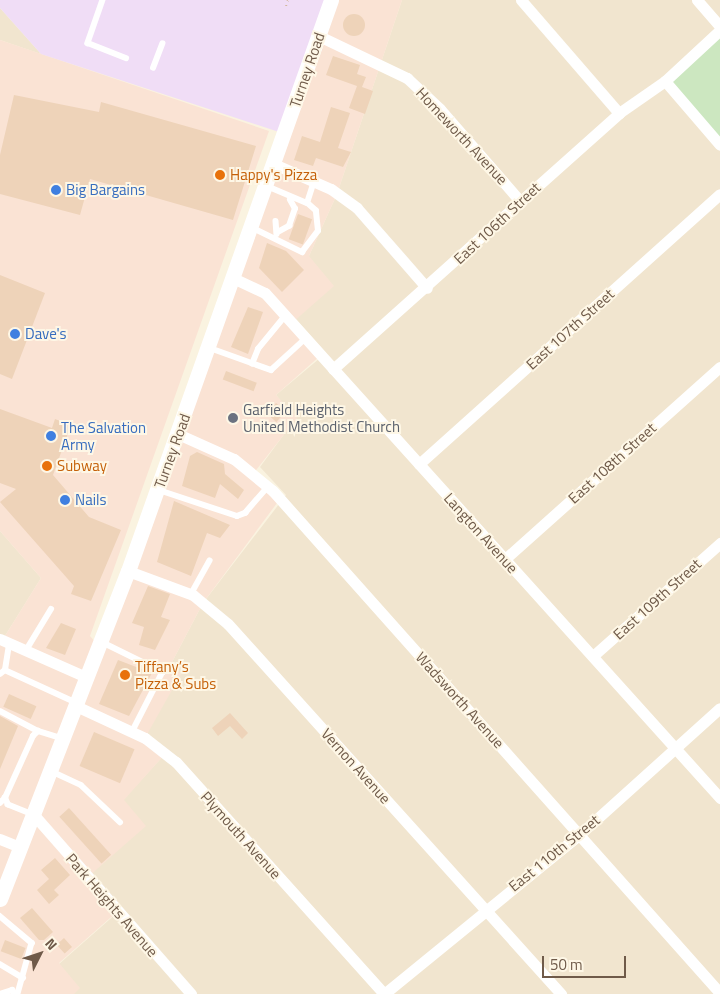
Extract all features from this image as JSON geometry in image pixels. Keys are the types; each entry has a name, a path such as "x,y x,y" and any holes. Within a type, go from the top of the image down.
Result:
{"main road":[{"name":"Turney Road","path":"0,898 34,815 158,490 235,279 331,0"}],"street":[{"path":"521,0 619,113"},
{"path":"697,0 720,26"},
{"name":"East 106th Street","path":"333,369 427,288 520,201 619,113 665,81 720,30"},
{"name":"Homeworth Avenue","path":"319,36 407,78 440,109 520,201"},
{"path":"665,81 720,145"},
{"path":"274,164 314,182 357,208 427,288"},
{"name":"East 107th Street","path":"419,464 720,194"},
{"name":"Langton Avenue","path":"235,279 258,287 286,316 504,559 677,747 720,798"},
{"name":"East 108th Street","path":"504,559 720,367"},
{"name":"Wadsworth Avenue","path":"178,434 234,459 268,487 720,992"},
{"name":"East 109th Street","path":"594,655 720,543"},
{"name":"Vernon Avenue","path":"128,571 190,594 228,624 561,994"},
{"path":"4,642 86,677"},
{"name":"Plymouth Avenue","path":"76,704 134,731 176,762 384,994"},
{"name":"East 110th Street","path":"384,994 485,909 580,834 720,708"},
{"name":"Park Heights Avenue","path":"34,815 191,994"},
{"path":"0,839 20,847"}],"lane":[{"path":"103,0 88,43 126,58"},
{"path":"153,68 162,44"},
{"path":"307,202 314,182"},
{"path":"253,228 302,252 318,231 316,212 307,202 291,199 267,186"},
{"path":"283,203 291,199"},
{"path":"275,238 278,232 289,226 295,209 291,199"},
{"path":"276,221 278,232"},
{"path":"252,364 260,345 286,316"},
{"path":"210,348 271,370 306,338"},
{"path":"158,490 237,516 245,513 268,487"},
{"path":"190,594 209,561"},
{"path":"25,652 50,609"},
{"path":"100,641 163,672 134,731"},
{"path":"4,642 3,672 76,704"},
{"path":"0,711 38,731 63,739"},
{"path":"0,803 5,798 38,731"},
{"path":"51,771 81,785 120,822"},
{"path":"5,798 8,805 34,815"},
{"path":"0,916 32,943 24,978 17,994 12,990 0,994"},
{"path":"0,964 24,978"}],"path":[{"path":"286,6 288,0"}],"shaded area":[{"path":"0,0 330,0 285,134 41,54 0,8"},
{"path":"331,0 402,0 337,194 309,256 334,286 292,323 321,355 276,395 297,418 253,474 280,499 203,603 171,664 181,674 145,738 165,754 124,800 146,826 88,877 118,911 59,963 80,988 74,994 0,994 0,644 41,578 0,531 0,40 269,131 90,636 98,645"},
{"path":"402,0 720,0 720,994 74,994 59,964 118,912 88,877 123,800 165,754 145,738 171,664 203,603 286,495 260,467 296,418 276,395 326,353 296,319 309,256 337,194"},
{"path":"0,8 41,54 0,40"},
{"path":"0,531 41,578 0,644"}],"green space":[{"path":"720,30 720,145 665,81"}],"building":[{"path":"354,14 362,17 365,25 362,33 354,36 346,33 343,25 346,17"},
{"path":"333,56 360,65 357,74 366,77 362,87 373,91 365,114 349,108 357,86 326,75"},
{"path":"14,95 99,112 101,102 256,146 233,220 90,179 80,215 0,194 0,155"},
{"path":"331,107 350,113 338,148 351,152 343,167 316,158 313,166 294,160 302,136 320,142"},
{"path":"298,214 312,219 303,245 289,239"},
{"path":"267,243 286,251 304,270 282,292 259,268"},
{"name":"Dave's","path":"0,275 45,293 12,379 0,374"},
{"path":"248,307 263,312 248,354 231,347"},
{"path":"226,371 257,383 254,391 223,379"},
{"path":"276,403 286,412 276,422 267,413"},
{"path":"0,409 52,428 55,419 71,425 53,475 89,517 121,530 91,601 71,594 74,586 0,502 16,489 0,483"},
{"path":"197,452 224,464 225,474 244,490 238,499 220,484 215,498 182,486 190,456"},
{"path":"174,501 230,525 220,538 207,533 191,576 157,562"},
{"path":"148,586 170,594 161,617 170,620 155,650 139,645 144,627 132,623"},
{"path":"61,623 76,629 65,655 46,648"},
{"path":"118,660 152,673 129,716 99,704"},
{"path":"9,694 36,706 31,719 3,707"},
{"path":"230,713 248,733 242,739 230,726 218,736 212,728"},
{"path":"0,716 18,726 0,769"},
{"path":"94,732 135,749 120,783 80,766"},
{"path":"69,808 111,855 101,864 59,817"},
{"path":"55,858 70,875 54,890 59,895 49,904 37,890 49,879 41,870"},
{"path":"32,908 53,932 44,940 39,940 20,918"},
{"path":"64,938 72,947 65,954 57,945"},
{"path":"5,940 26,948 21,959 1,951"}],"place":[{"name":"Happy's Pizza","path":"220,175"},
{"name":"Big Bargains","path":"56,190"},
{"name":"Dave's","path":"15,334"},
{"name":"Garfield Heights United Methodist Church","path":"233,418"},
{"name":"The Salvation Army","path":"51,436"},
{"name":"Subway","path":"47,466"},
{"name":"Nails","path":"65,500"},
{"name":"Tiffany’s Pizza & Subs","path":"125,675"}]}
